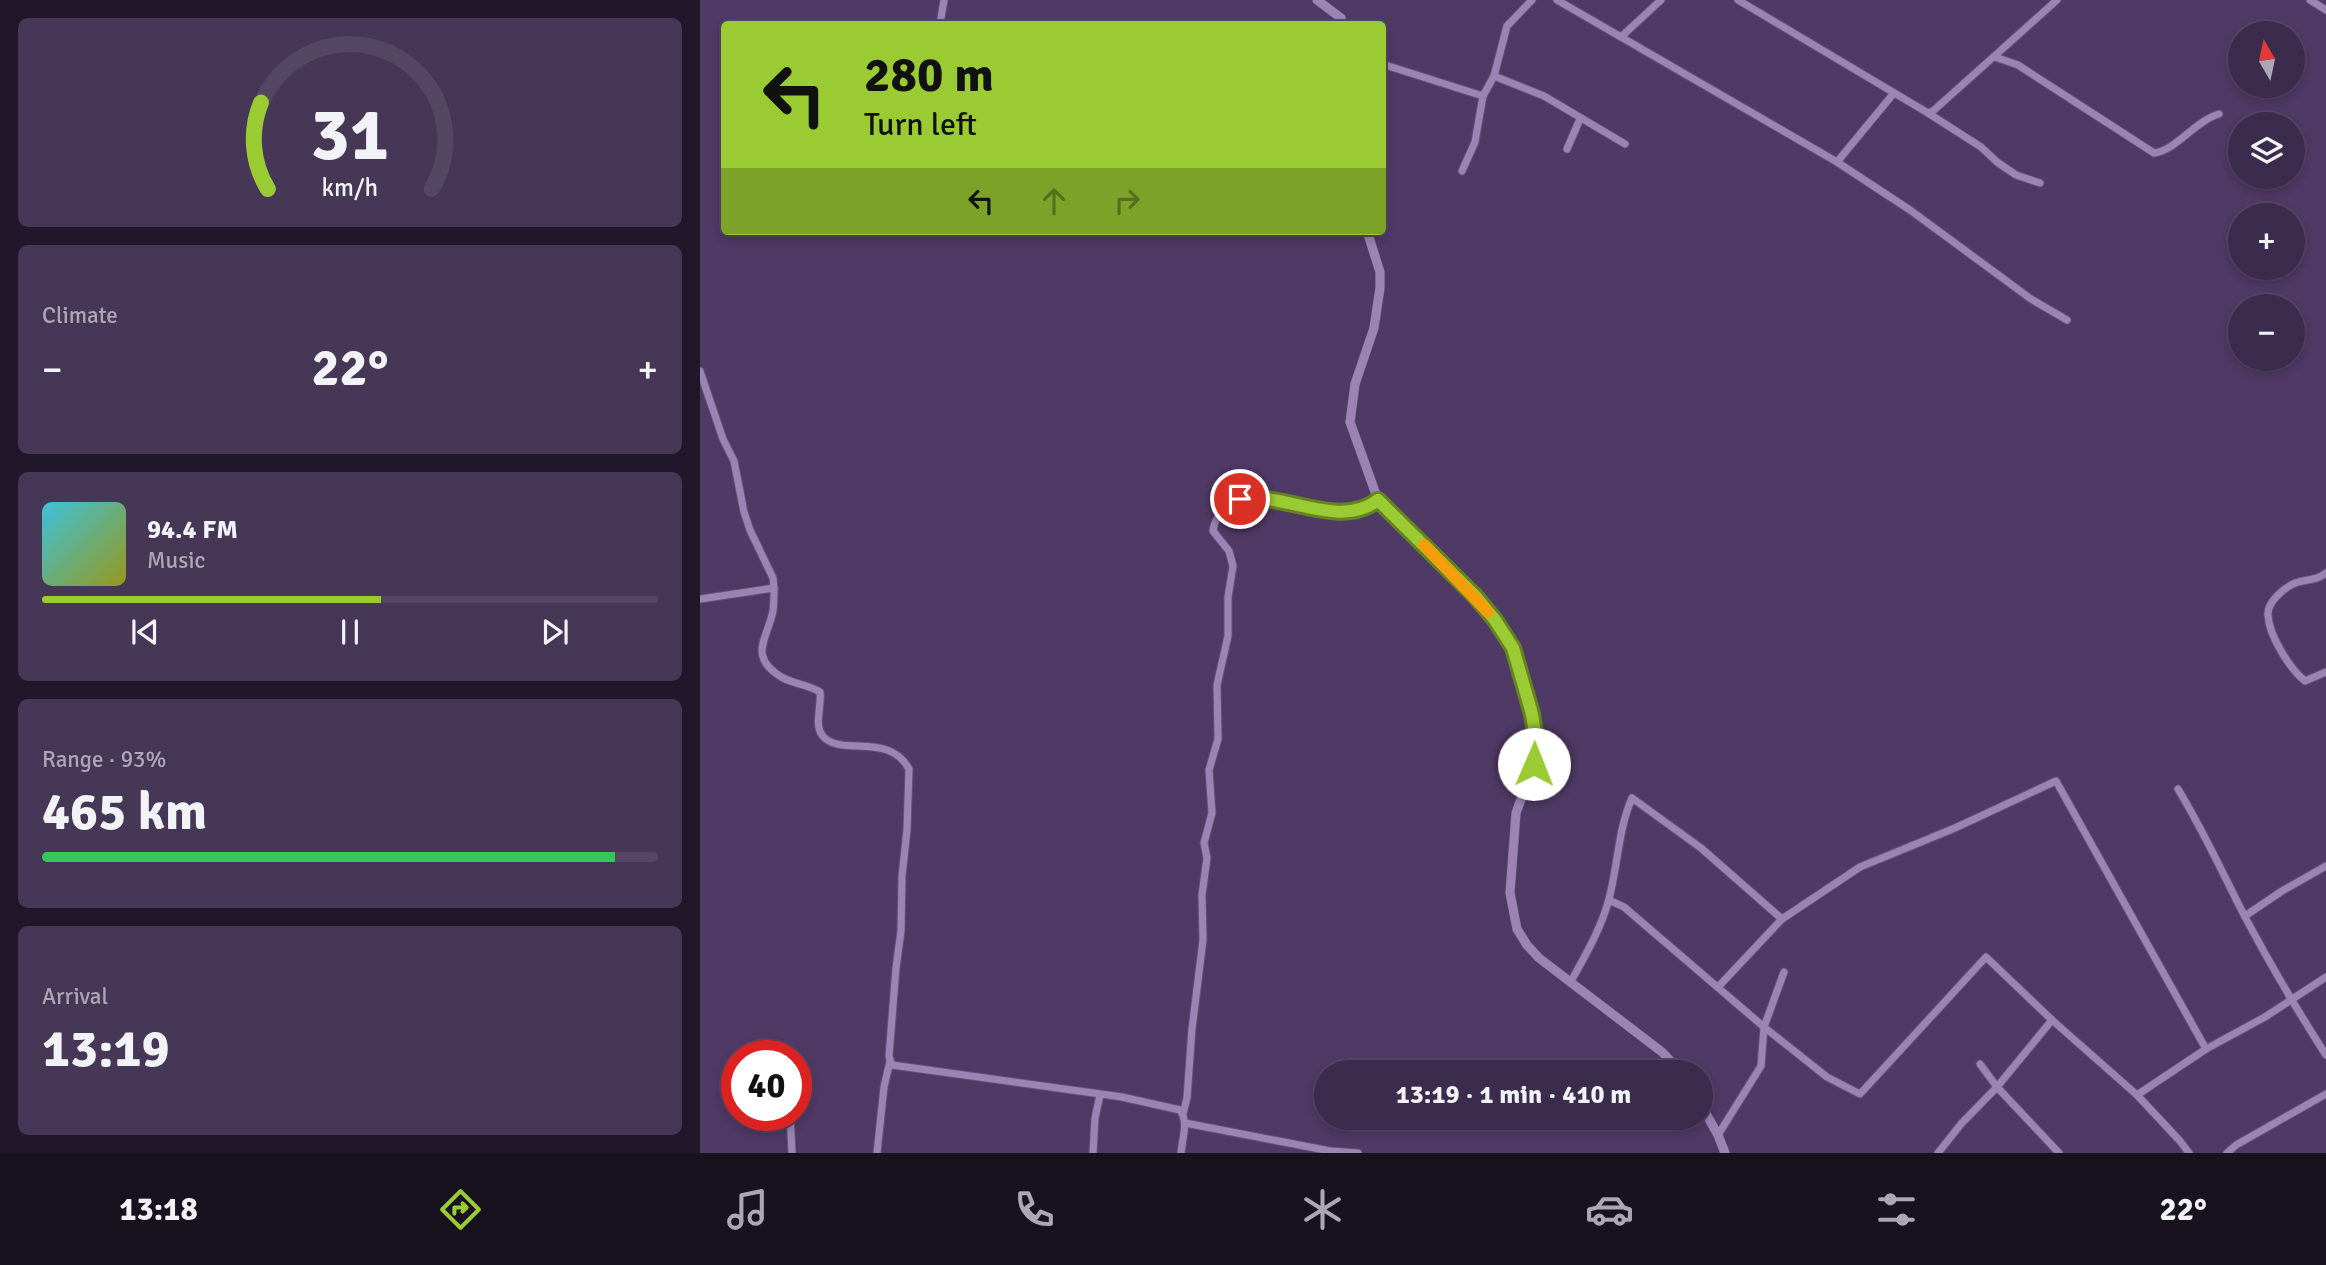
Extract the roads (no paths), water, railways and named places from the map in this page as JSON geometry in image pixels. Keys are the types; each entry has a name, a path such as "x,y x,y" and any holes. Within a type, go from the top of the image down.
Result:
{"street":[{"path":"940,21 944,0"},
{"path":"1317,0 1342,21"},
{"path":"1462,171 1475,142 1483,96 1494,76 1507,26 1532,0"},
{"path":"1557,0 1837,162 1910,210 2031,299 2067,320"},
{"path":"1621,37 1661,0"},
{"path":"1738,0 1928,113 1981,147 2016,175 2040,183"},
{"path":"1928,113 2057,0"},
{"path":"2310,0 2326,10"},
{"path":"1994,57 2018,65 2154,153 2170,147 2205,118 2219,114"},
{"path":"1386,65 1483,96"},
{"path":"1494,76 1544,96 1625,144"},
{"path":"1837,162 1894,93"},
{"path":"1567,149 1580,119"},
{"path":"1368,235 1380,272 1380,288 1374,328 1355,384 1350,422 1378,500 1476,597 1495,620 1513,648 1527,691 1537,746 1534,764 1516,813 1510,892 1517,929 1527,945 1570,983 1670,1060"},
{"path":"700,371 723,439 734,461 750,530 774,578 773,611 761,651 769,667 784,678 820,692 819,728 822,735 832,742 888,749 905,760 909,769 901,931 895,968 890,1061 884,1087 877,1153"},
{"path":"1181,1153 1192,1029 1203,949 1202,895 1207,858 1204,844 1212,813 1209,770 1218,738 1216,693 1227,636 1228,597 1233,566 1230,551 1213,531 1214,524 1232,503 1247,498 1274,499 1340,513 1367,509 1378,500"},
{"path":"2326,573 2318,580 2294,584 2271,601 2268,615 2277,644 2293,672 2305,681 2326,672"},
{"path":"700,599 774,588"},
{"path":"1719,986 1782,919 1860,867 1955,828 2056,781 2206,1049"},
{"path":"2178,789 2201,827 2290,1000 2326,1055"},
{"path":"1570,983 1595,939 1609,900 1623,819 1632,798 1701,848 1782,919"},
{"path":"2245,916 2326,866"},
{"path":"1609,900 1624,907 1764,1027 1827,1077 1860,1094 1986,957 2052,1020 2137,1094 2189,1153"},
{"path":"1718,1135 1761,1066 1764,1027 1784,972"},
{"path":"2137,1094 2326,977"},
{"path":"1938,1153 2052,1020"},
{"path":"890,1061 896,1067 1122,1097 1183,1114"},
{"path":"1980,1064 1997,1087 2059,1153"},
{"path":"2227,1153 2236,1145 2326,1094"},
{"path":"1093,1153 1095,1118 1100,1095"},
{"path":"1185,1123 1330,1151 1358,1153"},
{"path":"1713,1126 1725,1153"},
{"path":"791,1131 792,1153"}]}
